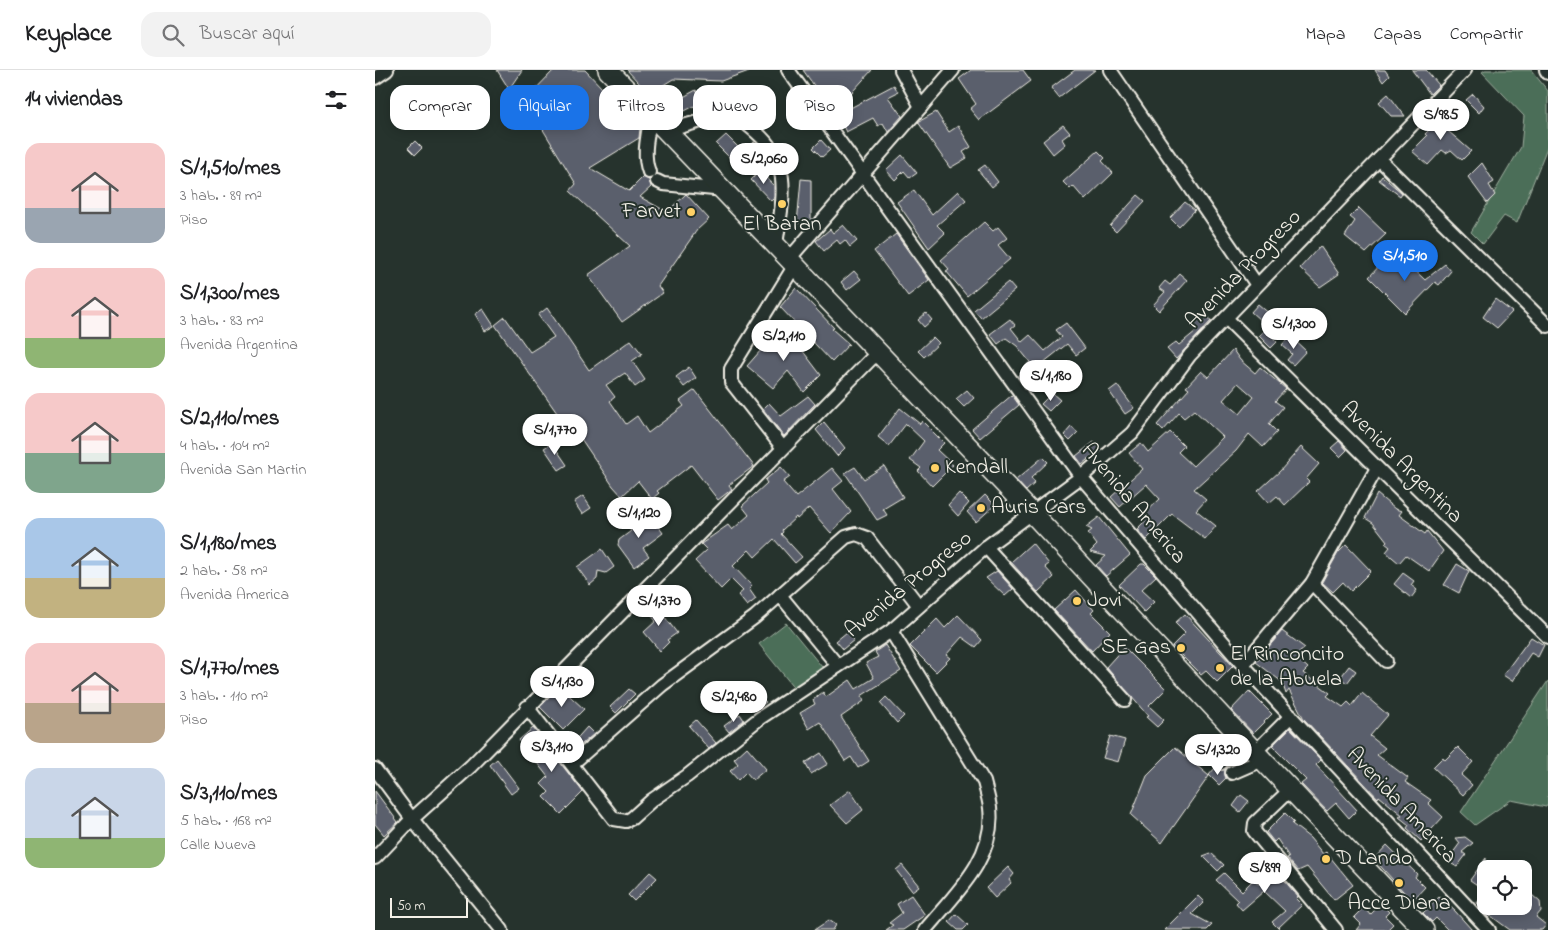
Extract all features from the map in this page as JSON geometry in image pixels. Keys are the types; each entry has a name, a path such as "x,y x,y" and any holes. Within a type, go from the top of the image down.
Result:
{"highway":[{"path":"608,70 622,85"},
{"path":"666,131 787,256 877,353 1033,513 1258,756 1424,930"}],"street":[{"path":"375,78 387,70"},
{"name":"Avenida America","path":"788,70 865,174 1081,477 1243,665 1489,930"},
{"path":"901,70 921,107"},
{"path":"783,448 731,382 731,368 787,256 865,174 953,70"},
{"path":"1111,70 1257,285"},
{"name":"Avenida Progreso","path":"572,764 615,819 626,822 671,785 687,776 760,718 891,631 986,547 1081,477 1132,433 1190,355 1465,70"},
{"path":"666,131 730,116 745,123 766,141 779,161 783,183 787,256"},
{"path":"648,130 645,148 645,164 653,177 663,184 723,190"},
{"path":"1379,159 1548,326"},
{"name":"Avenida Argentina","path":"1226,318 1548,637"},
{"path":"375,858 412,819 471,766 527,706 877,353"},
{"path":"1243,665 1311,583 1377,468"},
{"path":"527,706 572,764 662,685 755,617 846,536 856,534 867,538 919,606"},
{"path":"986,547 1125,700"},
{"path":"1311,583 1386,661"},
{"path":"780,595 838,666"},
{"path":"891,631 984,782 990,809 987,845 970,876 925,930"},
{"path":"1231,773 1258,756 1291,716"},
{"path":"1221,763 1237,733"},
{"path":"375,769 412,819 502,930"},
{"path":"1291,789 1255,823 1254,831 1336,930"}],"green space":[{"path":"1485,70 1531,70 1548,91 1548,145 1517,223 1504,216 1483,244 1471,232 1521,147 1524,116 1482,72"},
{"path":"786,623 822,667 795,689 759,644"},
{"path":"1548,681 1548,804 1546,807 1511,800 1475,825 1461,812"}],"building":[{"path":"497,70 522,70 512,85 506,85"},
{"path":"554,70 585,70 599,85 599,130 640,130 639,138 590,168 629,191 643,177 649,180 651,187 640,197 667,212 686,194 709,219 697,230 658,286 663,293 622,322 588,275 630,246 570,191 576,184 543,130 589,130 589,85 540,85"},
{"path":"627,70 749,71 721,81 673,79 663,85 641,85"},
{"path":"803,70 872,70 853,91 853,85 814,85"},
{"path":"971,70 1023,70 1031,81 979,120 970,109 976,104 959,79"},
{"path":"1075,70 1095,70 1059,98 1051,88"},
{"path":"1375,70 1385,70 1389,76 1383,82"},
{"path":"1412,70 1426,70 1439,85 1430,94"},
{"path":"894,85 898,92 888,97 902,116 888,132 883,123 878,126 873,118 853,128 853,107"},
{"path":"693,92 693,107 683,112 683,97"},
{"path":"1388,94 1405,116 1391,116 1379,102"},
{"path":"1473,94 1484,106 1479,113 1466,100"},
{"path":"1448,111 1459,121 1448,131 1471,151 1462,160 1451,150 1446,153 1442,150 1428,165 1412,151 1427,136 1425,134"},
{"path":"936,112 949,132 958,126 971,147 963,152 967,158 950,168 918,122"},
{"path":"1063,125 1070,133 1062,139 1065,144 1053,154 1043,141"},
{"path":"726,135 747,156 737,165 716,144"},
{"path":"821,140 830,150 822,157 813,148"},
{"path":"415,141 422,148 415,155 408,148"},
{"path":"754,142 769,161 770,165 765,170 746,150"},
{"path":"1098,151 1105,158 1102,161 1113,173 1085,200 1073,186 1070,189 1063,182"},
{"path":"902,155 917,173 910,178 904,171 895,180 886,170"},
{"path":"1482,163 1494,182 1489,185 1495,195 1487,203 1468,177"},
{"path":"985,165 998,182 992,187 978,170"},
{"path":"760,171 774,186 774,198 771,201 751,180"},
{"path":"1382,176 1402,193 1400,196 1379,180"},
{"path":"801,179 811,180 811,221 797,224"},
{"path":"914,190 932,215 958,191 966,200 937,225 945,233 929,248 897,202"},
{"path":"1138,195 1145,201 1116,232 1110,226"},
{"path":"1185,202 1195,210 1179,227 1170,218"},
{"path":"1359,208 1386,234 1366,253 1345,236 1355,221 1350,217"},
{"path":"984,222 993,231 998,227 1007,238 998,245 1010,259 967,296 946,271 949,269 941,260"},
{"path":"843,225 857,241 850,247 845,240 840,244 837,240 824,251 816,241 830,229 833,233"},
{"path":"896,234 929,280 908,296 874,251"},
{"path":"1320,246 1339,274 1320,287 1300,268"},
{"path":"1401,257 1425,280 1445,264 1451,271 1439,285 1435,282 1405,313 1369,277 1385,260 1390,267"},
{"path":"854,271 861,279 847,290 841,282"},
{"path":"1180,274 1187,280 1159,311 1153,305 1165,292 1159,288 1165,281 1170,285"},
{"path":"1008,282 1015,290 981,318 974,310"},
{"path":"796,288 834,328 832,329 849,344 832,362 780,307"},
{"path":"1495,299 1512,312 1497,328 1483,317"},
{"path":"1258,304 1277,320 1270,329 1251,312"},
{"path":"547,308 589,370 631,340 642,354 632,361 645,380 635,387 625,373 606,385 615,397 610,401 626,424 637,416 648,433 684,406 680,401 695,390 754,466 729,485 732,489 718,500 691,465 657,491 659,493 652,499 638,481 622,496 613,486 573,427 569,430 495,325 505,317 530,352 554,337 538,315"},
{"path":"483,309 494,326 485,331 475,314"},
{"path":"926,313 932,320 924,327 918,320"},
{"path":"1207,314 1211,321 1176,359 1167,349 1176,342 1179,345 1196,331 1192,325"},
{"path":"1010,319 1015,325 1011,328 1022,342 1030,335 1045,351 1062,337 1056,330 1066,323 1085,348 1076,355 1067,344 1029,374 1024,367 1030,362 1017,346 1006,338 998,344 990,334"},
{"path":"783,325 821,375 804,392 788,371 773,388 747,366"},
{"path":"1265,329 1277,342 1271,348 1259,336"},
{"path":"1290,336 1306,351 1293,365 1287,360 1292,354 1282,345"},
{"path":"933,337 939,343 924,357 918,351"},
{"path":"1233,350 1240,360 1255,373 1260,367 1286,389 1275,401 1283,407 1269,424 1277,432 1263,447 1249,434 1236,451 1194,489 1206,499 1196,510 1216,526 1205,539 1172,514 1146,540 1137,529 1145,521 1141,517 1160,499 1146,484 1120,507 1111,497 1142,469 1129,453 1141,443 1148,452 1170,432 1184,446 1178,452 1193,466 1223,437 1194,410 1184,418 1179,413 1163,431 1157,425 1189,389 1186,387 1201,371 1208,377","holes":["1238,383 1254,397 1240,414 1223,400"]},
{"path":"689,367 696,378 684,387 676,377"},
{"path":"1117,385 1134,408 1125,414 1109,391"},
{"path":"967,390 974,398 964,407 956,399"},
{"path":"1052,393 1060,400 1049,411 1041,404"},
{"path":"1012,395 1019,405 980,438 972,429"},
{"path":"808,396 815,404 784,436 763,409 769,403 781,416"},
{"path":"900,408 920,424 922,421 944,443 937,450 953,465 932,486 918,471 921,468 910,460 924,441 906,424 889,446 878,437"},
{"path":"824,422 845,448 837,456 816,430"},
{"path":"1071,427 1078,433 1070,441 1064,435"},
{"path":"1339,441 1347,450 1340,457 1331,448"},
{"path":"1094,442 1101,449 1082,464 1076,456"},
{"path":"552,443 567,465 559,470 544,448"},
{"path":"1301,447 1319,464 1306,479 1309,482 1285,505 1277,496 1269,503 1258,491 1280,471"},
{"path":"1043,457 1048,462 1031,478 1035,483 1026,491 1016,480"},
{"path":"884,466 903,497 883,509 887,515 877,520 845,473 855,467 864,479"},
{"path":"781,467 790,477 783,482 796,497 832,468 843,481 833,489 851,512 831,533 809,508 797,519 796,517 782,530 781,534 802,557 795,563 774,539 755,557 749,550 733,566 752,586 749,589 756,599 747,606 738,595 743,591 731,579 721,589 695,561 707,550 701,544 728,525 732,530 749,515 742,506 767,483 765,480"},
{"path":"959,493 969,503 958,516 948,505"},
{"path":"1377,494 1395,509 1402,511 1399,515 1425,534 1427,531 1443,551 1429,571 1406,555 1399,563 1386,552 1390,547 1385,543 1387,541 1373,523 1365,518"},
{"name":"Auris Cars","path":"985,495 995,505 976,522 967,512"},
{"path":"583,496 591,508 582,514 574,502"},
{"path":"648,512 663,533 643,548 649,556 634,567 618,545 619,540 631,531 628,527"},
{"path":"1099,517 1130,555 1106,576 1096,565 1106,556 1090,552 1097,545 1088,533 1092,530 1086,527"},
{"path":"1032,543 1049,564 1045,567 1054,577 1038,592 1011,562"},
{"path":"1346,545 1371,571 1351,591 1343,582 1333,592 1322,582 1338,553"},
{"path":"602,549 614,567 606,573 598,571 597,579 590,585 577,567"},
{"path":"1141,564 1144,564 1156,576 1141,590 1154,602 1144,612 1119,585"},
{"path":"1457,564 1469,571 1459,593 1444,585"},
{"path":"997,571 1013,589 1005,596 986,578"},
{"path":"1403,573 1414,581 1411,585 1417,590 1411,598 1394,584"},
{"path":"1076,590 1094,610 1091,613 1110,632 1092,651 1054,610"},
{"path":"651,599 677,633 667,640 669,642 660,651 644,632 656,621 643,605"},
{"path":"1185,614 1233,666 1217,682 1206,671 1201,675 1172,646 1185,633 1175,623"},
{"path":"958,615 982,640 976,647 962,637 946,655 950,658 936,672 910,646 937,619 945,628"},
{"path":"1282,631 1305,648 1299,653 1302,655 1299,660 1308,668 1303,673 1330,693 1327,696 1343,707 1348,702 1352,706 1362,693 1388,715 1370,736 1385,748 1377,755 1408,778 1405,782 1431,800 1428,803 1443,817 1421,841 1407,828 1409,825 1399,817 1402,815 1379,796 1378,798 1304,719 1289,690 1286,694 1282,682 1256,662"},
{"path":"847,632 854,640 843,649 836,641"},
{"path":"1531,637 1544,645 1538,657 1531,653 1512,681 1503,675"},
{"path":"885,645 901,671 861,696 864,701 841,717 869,761 858,768 851,757 845,761 820,722 809,729 800,713 815,704 813,700 823,692 826,697 850,680 856,689 874,678 866,663 878,657 875,652"},
{"path":"1124,647 1166,689 1149,706 1164,720 1157,727 1146,717 1148,716 1106,667"},
{"path":"1349,666 1356,671 1347,683 1340,678"},
{"path":"560,687 584,709 563,730 540,707"},
{"path":"629,689 635,694 616,713 610,707"},
{"path":"1249,691 1272,714 1253,733 1231,710"},
{"path":"759,695 766,702 759,708 753,701"},
{"path":"886,697 904,716 897,723 880,703"},
{"path":"740,714 744,720 729,732 724,726"},
{"path":"696,720 716,743 709,749 689,726"},
{"path":"587,727 594,734 577,748 572,744"},
{"path":"533,728 583,792 561,814 544,797 549,792 541,784 548,777 519,740"},
{"path":"1290,728 1321,760 1316,765 1357,810 1349,818 1336,803 1327,811 1301,784 1306,780 1272,746"},
{"path":"1110,736 1125,740 1118,762 1103,758"},
{"path":"747,747 766,769 753,780 746,772 738,780 730,771 738,764 734,759"},
{"path":"1175,747 1209,776 1162,843 1131,815 1147,775"},
{"path":"1458,747 1473,762 1461,775 1472,785 1463,795 1433,767 1443,757 1445,760"},
{"path":"821,753 828,764 811,774 805,763"},
{"path":"497,759 519,788 511,794 490,765"},
{"path":"1215,768 1225,770 1226,778 1219,785 1209,775"},
{"path":"850,790 863,810 847,823 830,805"},
{"path":"375,791 398,822 384,835 375,824"},
{"path":"1241,795 1249,801 1240,812 1233,806"},
{"path":"1285,813 1294,822 1292,824 1310,838 1323,854 1326,852 1353,885 1334,900 1307,867 1298,871 1287,858 1289,857 1277,839 1274,842 1266,832"},
{"path":"1465,837 1473,843 1462,852 1466,855 1457,867 1447,861 1460,843 1456,838"},
{"path":"1387,845 1417,874 1415,877 1425,887 1412,901 1374,859"},
{"path":"1211,853 1224,865 1218,871 1203,856"},
{"path":"902,865 919,886 912,891 896,870"},
{"path":"1008,867 1014,874 1009,880 1011,883 995,898 986,888"},
{"path":"1275,869 1298,897 1296,899 1302,905 1278,928 1272,922 1285,911 1264,891 1242,910 1236,903 1238,901 1216,880 1224,873 1242,891 1255,878 1258,884 1263,882"},
{"path":"1477,870 1477,885 1470,880"},
{"path":"650,872 657,878 634,901 628,895"},
{"path":"911,895 925,915 903,930 886,930 893,925 889,923 902,913 897,904"},
{"path":"1532,895 1540,902 1541,911 1536,917 1546,925 1542,930 1510,930 1491,916 1489,918 1486,915 1532,915"},
{"path":"1198,896 1204,902 1192,914 1212,925 1207,930 1164,930"},
{"path":"1439,897 1472,930 1448,930 1436,918 1432,922 1423,913"},
{"path":"1381,904 1389,912 1385,916 1393,924 1387,930 1356,930 1361,924 1354,917 1364,907 1370,915"},
{"path":"956,914 968,925 963,930 958,930 949,922"},
{"path":"829,920 836,925 833,930 814,930"}],"place":[{"name":"El Batan","path":"782,204"},
{"name":"Farvet","path":"691,212"},
{"name":"Kendall","path":"935,468"},
{"name":"Auris Cars","path":"981,508"},
{"name":"Jovi","path":"1077,601"},
{"name":"SE Gas","path":"1181,648"},
{"name":"El Rinconcito de la Abuela","path":"1220,668"},
{"name":"D Lando","path":"1326,859"},
{"name":"Acce Diana","path":"1399,883"}]}
